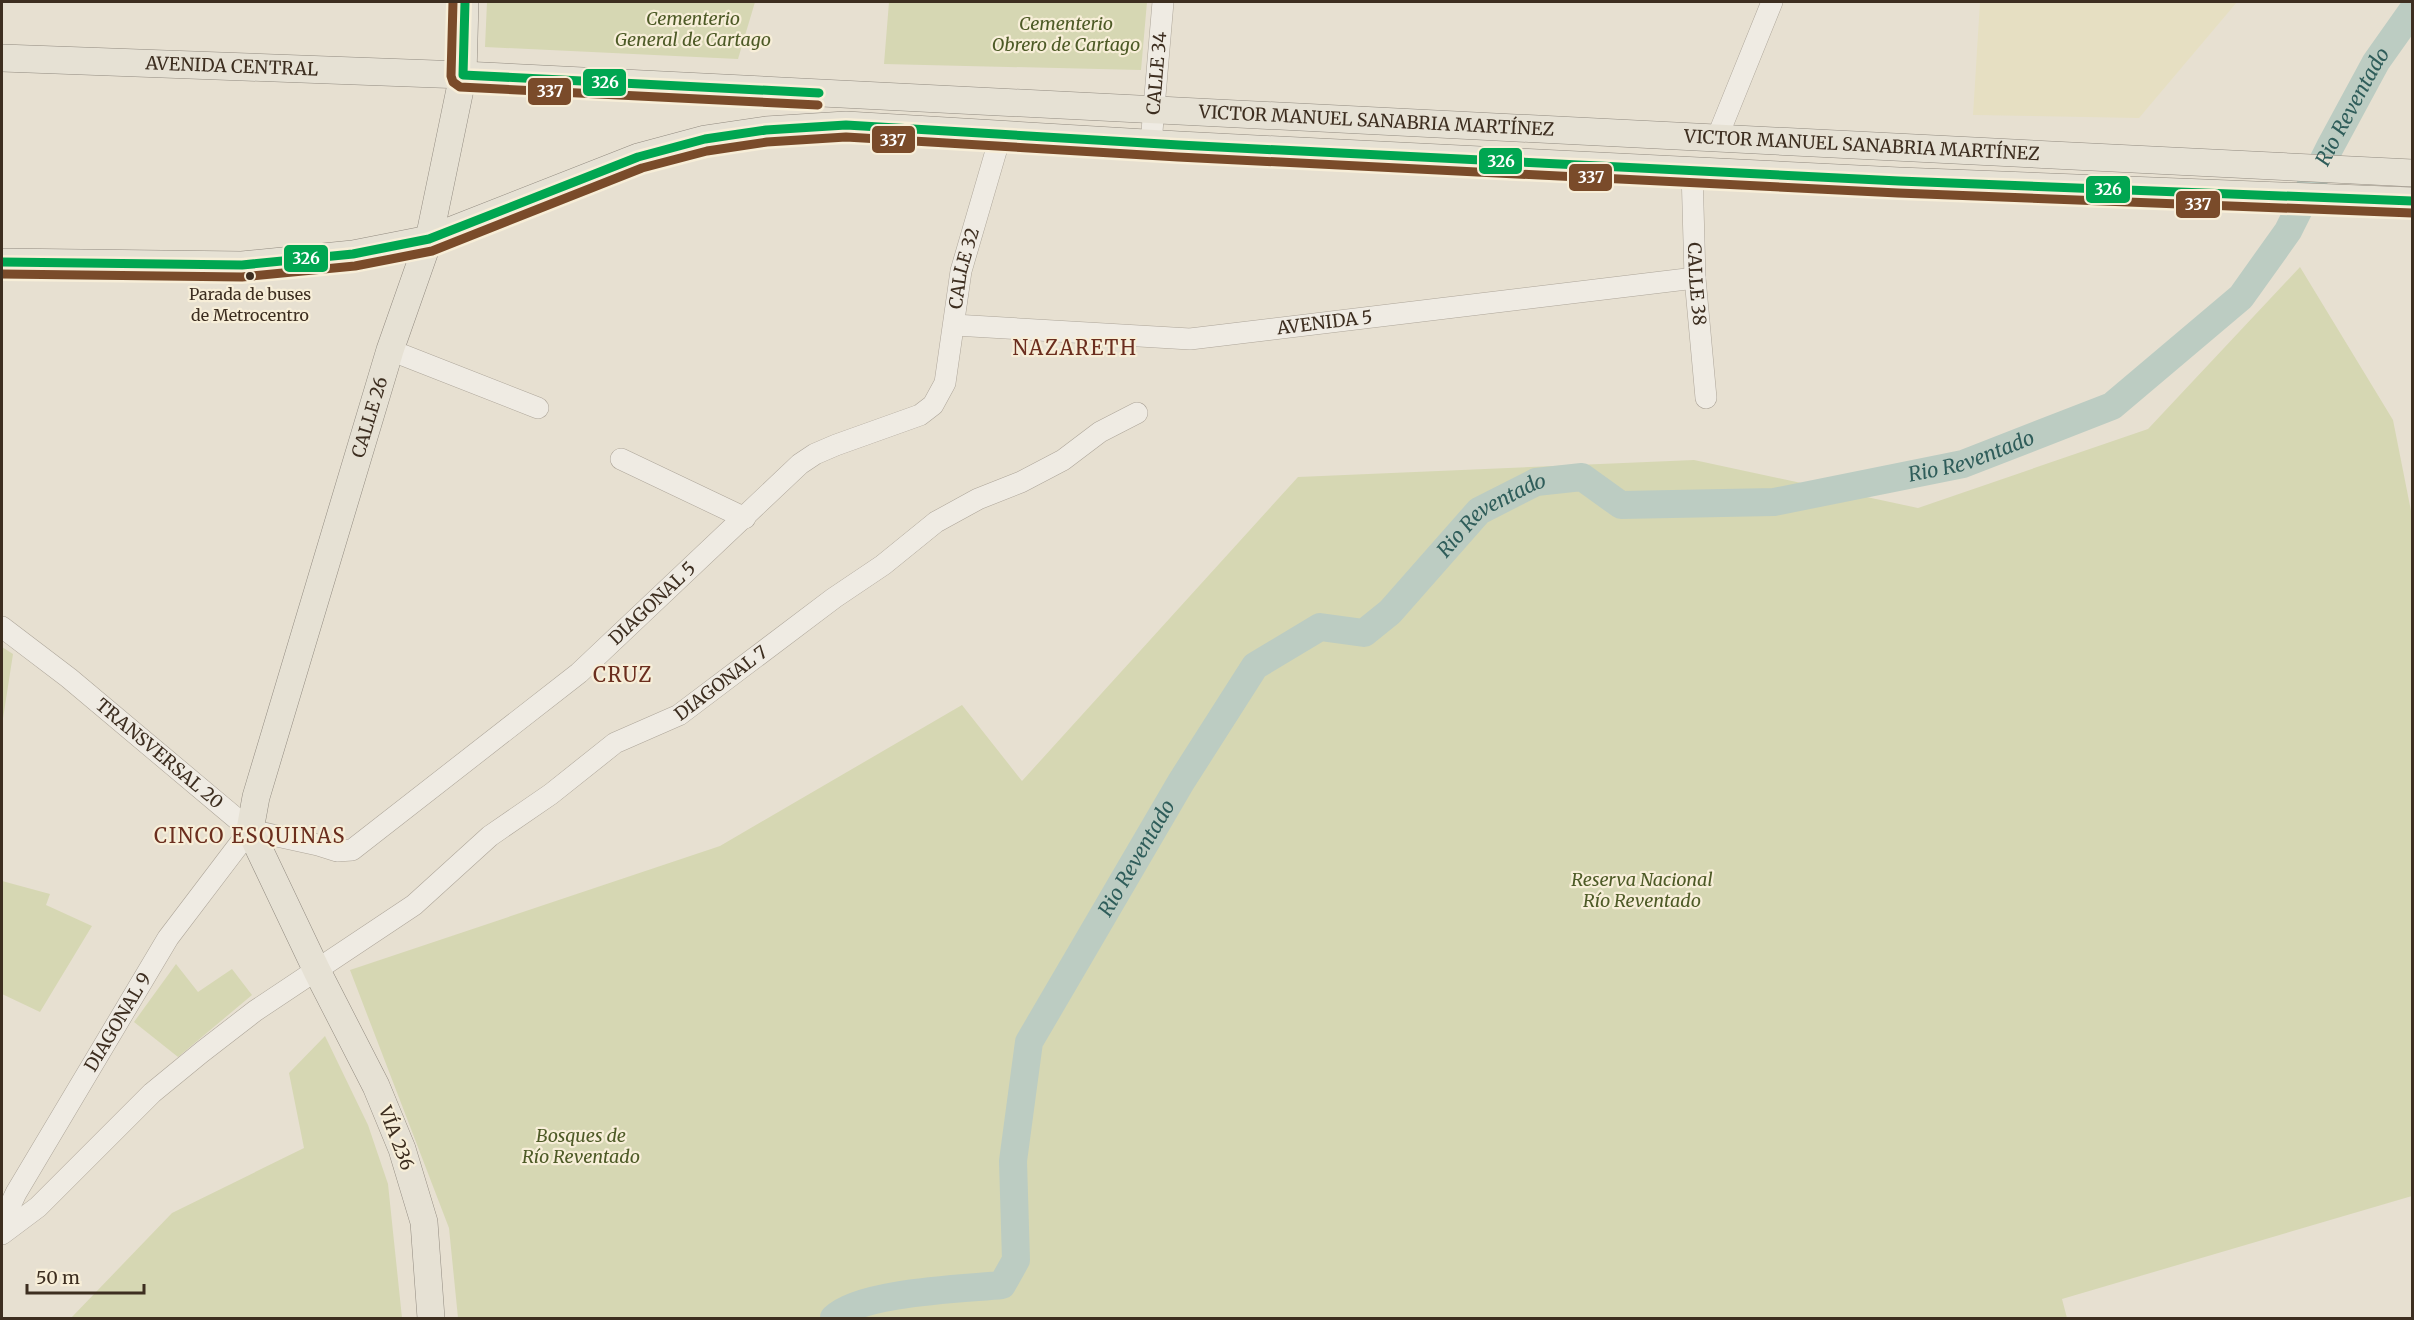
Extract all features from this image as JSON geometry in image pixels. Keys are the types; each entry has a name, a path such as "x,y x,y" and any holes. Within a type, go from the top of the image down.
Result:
{"main road":[{"name":"CALLE 26","path":"250,830 256,797 390,350 429,239 463,75 465,2"},
{"name":"AVENIDA CENTRAL","path":"2,58 463,75"},
{"path":"431,75 446,96 453,124"},
{"name":"VICTOR MANUEL SANABRIA MARTÍNEZ","path":"463,75 2412,173"},
{"path":"1179,145 1176,127 1183,111"},
{"name":"VICTOR MANUEL SANABRIA MARTÍNEZ","path":"2,262 242,266 353,254 429,239 638,157 705,139 766,130 846,125 1179,145 1899,181 2412,201"},
{"path":"1899,181 1906,171 1918,166 1940,163 2001,165 2013,160 2015,153"},
{"name":"TRANSVERSAL 20","path":"250,830 317,971"},
{"name":"VÍA 236","path":"317,971 376,1086 416,1192 424,1222 431,1318"}],"street":[{"name":"CALLE 34","path":"1151,143 1162,2"},
{"path":"1717,138 1767,3"},
{"name":"CALLE 32","path":"933,405 945,383 961,272 1000,134"},
{"name":"CALLE 38","path":"1692,170 1695,278 1706,398"},
{"name":"AVENIDA 5","path":"954,326 1190,339 1695,278"},
{"path":"390,350 538,408"},
{"name":"DIAGONAL 5","path":"250,830 337,851 352,850 579,673 800,464 815,454 920,416 933,405"},
{"name":"DIAGONAL 7","path":"2,1234 38,1206 152,1093 255,1011 414,905 490,836 551,794 615,743 679,715 834,598 883,565 936,522 978,499 1021,482 1063,460 1100,432 1137,413"},
{"path":"621,459 745,518"},
{"name":"TRANSVERSAL 20","path":"2,627 69,678 250,830"},
{"name":"DIAGONAL 9","path":"2,1223 9,1188 168,938 250,830"},
{"path":"9,1188 38,1206"}],"shaded area":[{"path":"1980,2 2237,2 2139,118 1973,115"}],"green space":[{"name":"Cementerio General de Cartago","path":"487,2 755,2 738,59 485,47"},
{"name":"Cementerio Obrero de Cartago","path":"889,2 1147,2 1141,70 884,64"},
{"name":"Reserva Nacional Río Reventado","path":"2300,267 2393,420 2412,516 2412,1196 2062,1299 2067,1318 458,1318 449,1228 350,970 720,846 962,705 1022,781 1298,477 1694,460 1918,508 2148,429"},
{"path":"2,647 13,654 2,725"},
{"path":"2,881 50,894 46,905 92,926 40,1012 2,994"},
{"path":"176,964 198,992 232,969 252,995 178,1057 134,1022"},
{"path":"325,1036 368,1125 388,1184 402,1318 71,1318 172,1213 304,1148 289,1073"}],"waterway":[{"name":"Rio Reventado","path":"834,1318 847,1309 888,1297 1002,1285 1016,1260 1013,1161 1029,1042 1181,782 1255,666 1320,627 1364,633 1390,612 1479,511 1536,482 1582,477 1621,505 1774,502 1963,464 2112,406 2241,297 2288,231 2376,62 2412,11"}],"transit line":[{"name":"337","path":"453,2 451,76 453,82 460,87 818,105"},
{"name":"326","path":"465,2 463,75 819,93"},
{"name":"326","path":"2,262 242,265 353,254 429,239 638,157 705,139 766,130 846,125 1179,145 1899,181 2412,201"},
{"name":"337","path":"2,274 242,277 355,266 432,251 642,168 707,151 767,142 846,137 1178,157 1898,193 2412,213"}],"place":[{"name":"Parada de buses de Metrocentro","path":"250,276"}],"district":[{"name":"NAZARETH","path":"1075,348"},
{"name":"CRUZ","path":"623,675"},
{"name":"CINCO ESQUINAS","path":"250,836"}],"park label":[{"name":"Bosques de Río Reventado","path":"581,1146"}]}
